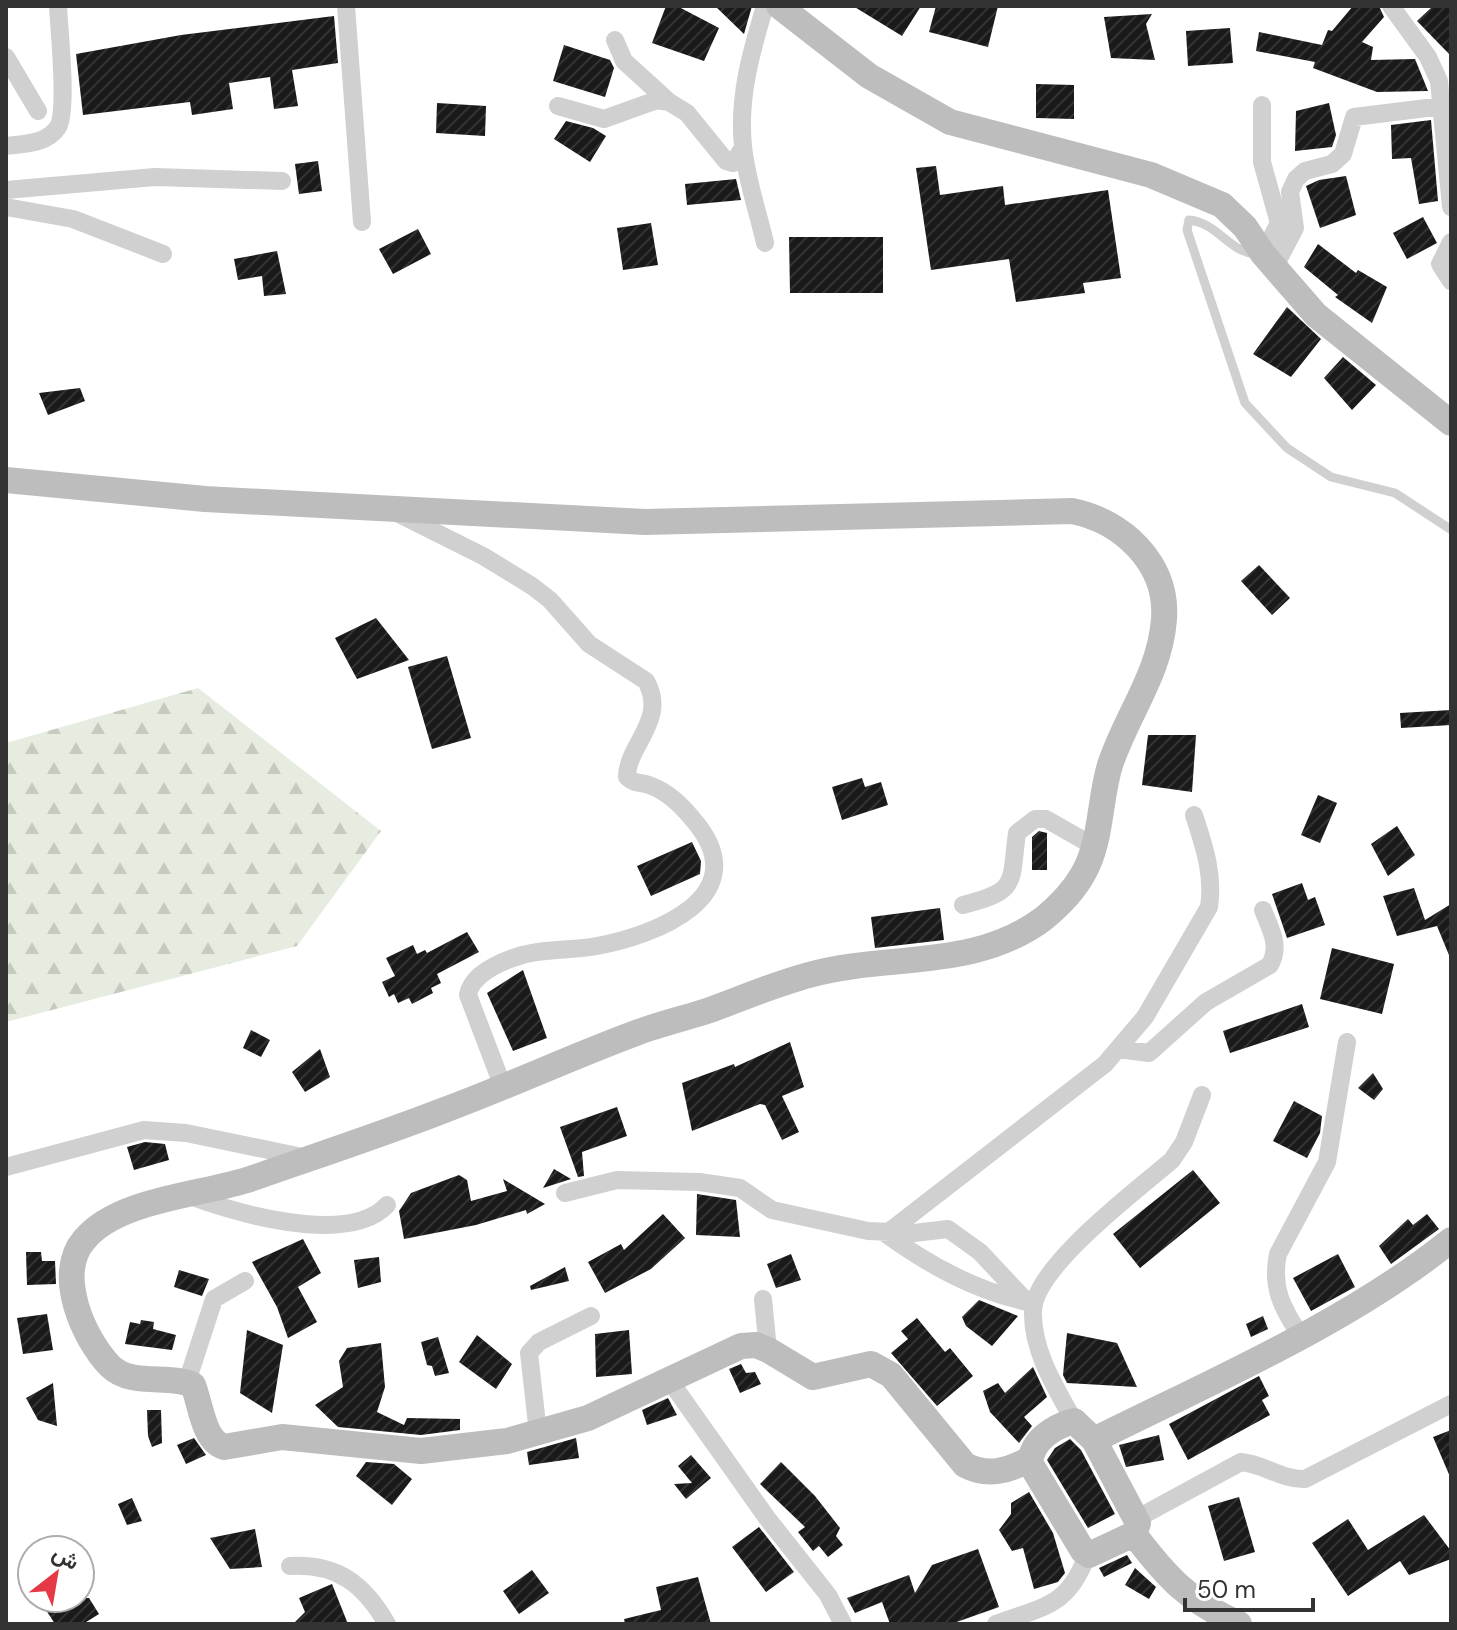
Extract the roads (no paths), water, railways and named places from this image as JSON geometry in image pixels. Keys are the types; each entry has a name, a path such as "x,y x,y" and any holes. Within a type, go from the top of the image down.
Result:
{"street":[{"path":"6,146 40,142 58,127 62,104 58,6"},
{"path":"346,6 362,222"},
{"path":"765,6 746,79 743,148 765,243"},
{"path":"779,6 869,76 916,106 950,122 1151,175 1222,205 1245,227 1269,261 1316,315 1451,423"},
{"path":"1391,6 1428,57 1439,81 1451,207"},
{"path":"615,40 624,61 669,102 687,113 726,161 733,163 743,148"},
{"path":"6,57 38,111"},
{"path":"558,106 604,119 657,100 669,102"},
{"path":"1262,105 1262,162 1279,223 1269,261"},
{"path":"1269,261 1295,228 1290,192 1296,179 1305,171 1332,164 1343,154 1354,117 1443,106"},
{"path":"6,190 155,177 282,181"},
{"path":"6,207 73,219 163,254"},
{"path":"1451,242 1440,264 1451,281"},
{"path":"6,480 205,499 645,522 1072,511 1098,516 1126,533 1148,560 1165,612 1160,652 1110,767 1095,847 1083,874 1065,901 1039,922 1007,940 968,954 814,973 638,1032 503,1087 241,1182 135,1209 98,1226 84,1240 74,1257 71,1278 88,1334 112,1369 150,1379 193,1385 209,1436 215,1444 224,1447 282,1437 421,1451 538,1433 588,1418 741,1346 756,1345 813,1377 871,1364 879,1366 891,1375 965,1465 974,1470 992,1473 1030,1459 1040,1439 1074,1421"},
{"path":"383,506 483,556 532,586 556,606 589,644 640,675 650,689 650,725 627,777 670,796 680,805 699,826 714,859 716,875 711,889 700,901 653,930 595,947 514,957 475,979 468,995 503,1087"},
{"path":"886,1234 1078,1085 1118,1049 1145,1017 1209,907 1212,887 1209,863 1194,815"},
{"path":"963,905 992,898 1009,886 1014,877 1017,833 1035,819 1046,819 1095,847"},
{"path":"1118,1049 1149,1053 1206,1002 1270,965 1276,954 1276,943 1263,910"},
{"path":"1300,1335 1281,1305 1275,1268 1278,1254 1327,1162 1347,1042"},
{"path":"1030,1305 1072,1246 1172,1160 1184,1142 1202,1095"},
{"path":"6,1167 144,1130 186,1133 309,1158"},
{"path":"565,1193 617,1180 699,1182 740,1188 772,1210 886,1234 948,1229 980,1252 1030,1305 1043,1359 1074,1421 1094,1440 1135,1526 1165,1576 1183,1593 1239,1624"},
{"path":"185,1194 233,1213 318,1224 357,1220 387,1205"},
{"path":"886,1234 922,1260 957,1278 1030,1305"},
{"path":"1094,1440 1300,1335 1418,1267 1451,1240"},
{"path":"187,1382 214,1299 245,1281"},
{"path":"763,1299 768,1350"},
{"path":"538,1433 529,1353 539,1342 591,1316"},
{"path":"670,1381 767,1518 828,1595 843,1624"},
{"path":"996,1624 1051,1603 1069,1592 1087,1555 1241,1462 1268,1468 1292,1480 1305,1479 1451,1404"},
{"path":"1030,1459 1087,1555"},
{"path":"290,1566 317,1564 333,1569 361,1590 387,1624"}],"lane":[{"path":"1269,261 1241,252 1206,222 1189,220 1187,230 1245,403 1287,448 1331,477 1395,493 1450,529"}]}
